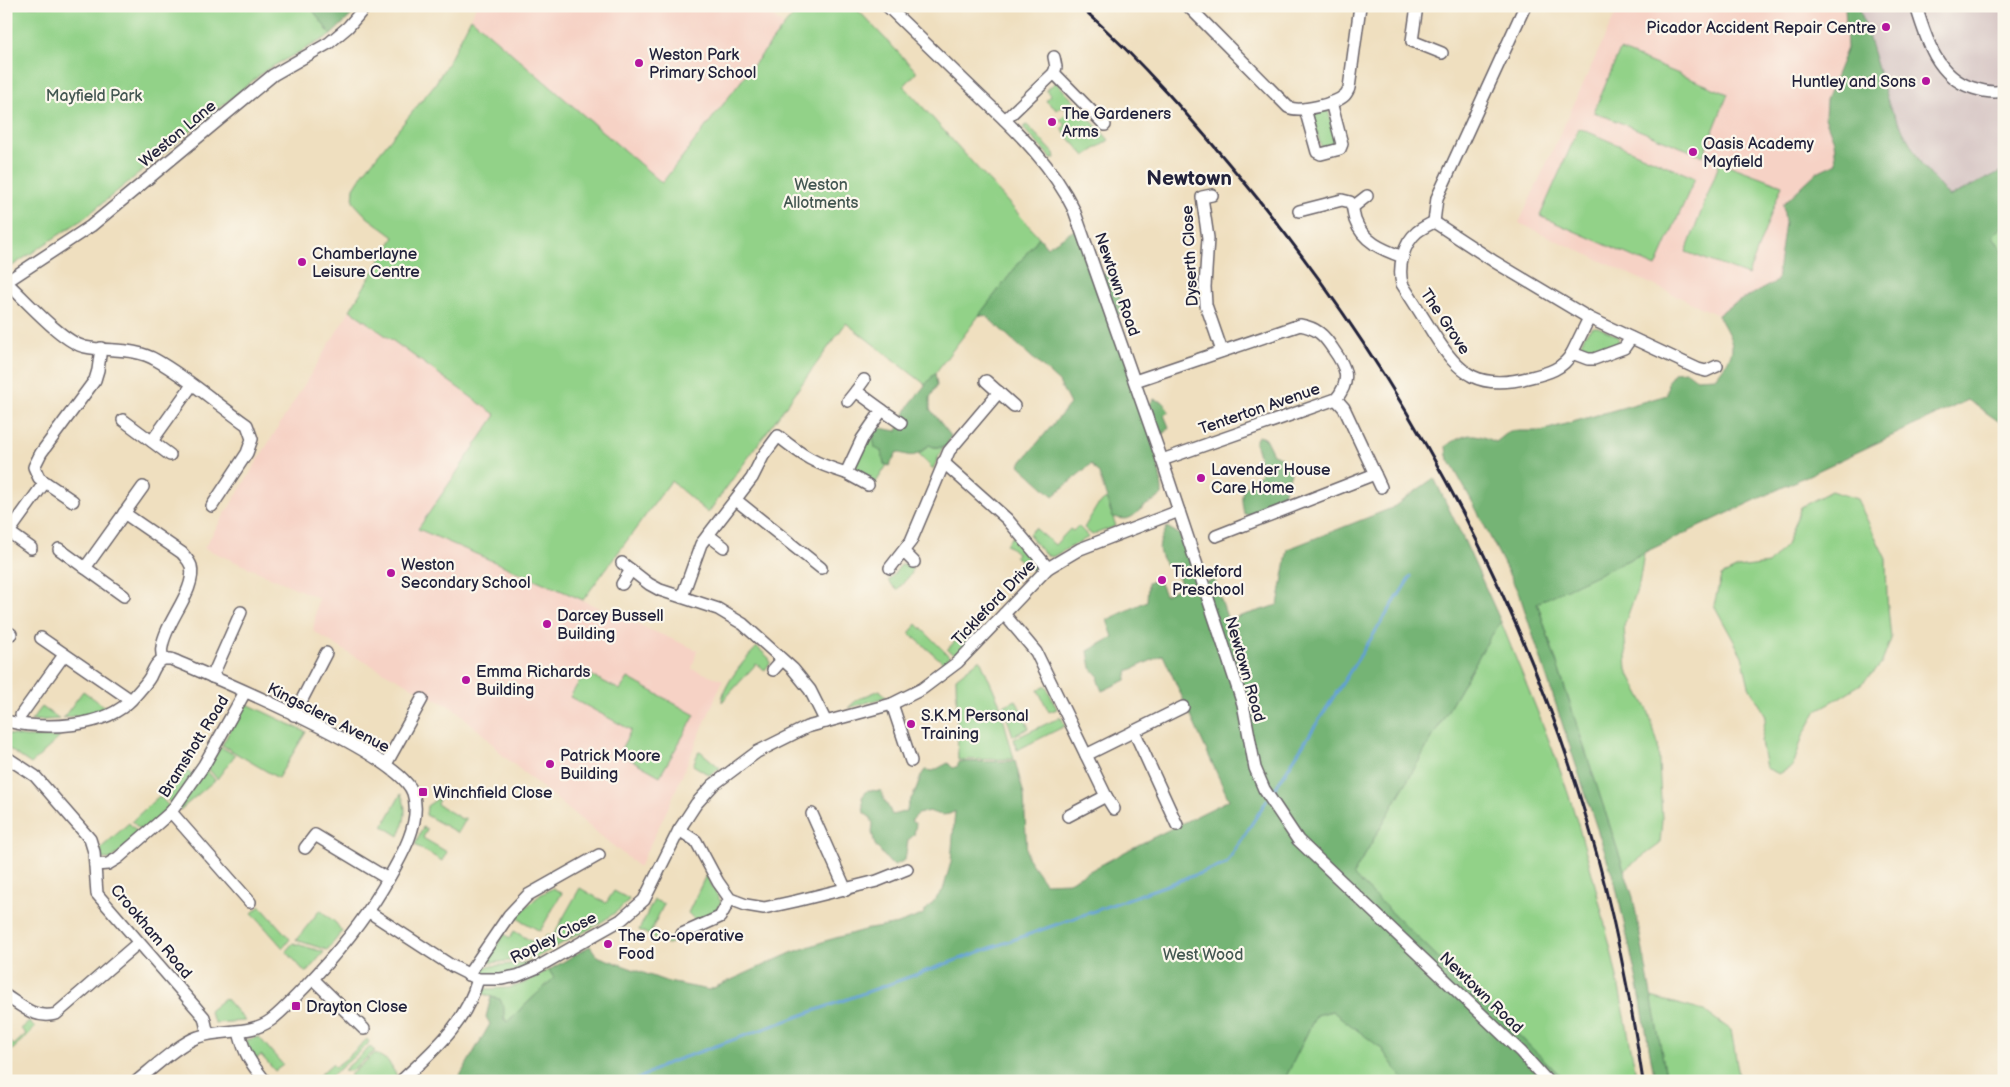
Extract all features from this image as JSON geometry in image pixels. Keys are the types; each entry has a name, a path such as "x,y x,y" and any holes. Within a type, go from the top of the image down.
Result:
{"street":[{"name":"Weston Lane","path":"6,282 91,226 273,75 329,43 348,27 366,6"},
{"name":"Newtown Road","path":"887,6 1005,120 1050,168 1069,198 1081,226 1135,381 1243,704 1255,768 1273,804 1298,840 1520,1052 1547,1081"},
{"path":"1188,6 1288,108 1299,110 1331,102 1346,95 1349,88 1360,6"},
{"path":"1418,6 1412,41 1442,53"},
{"path":"1525,6 1437,198 1434,222 1495,262 1589,318 1698,369 1706,371 1717,366"},
{"path":"1916,6 1925,34 1938,62 1950,76 1963,85 1980,90 2004,91"},
{"path":"1005,120 1054,73 1056,67 1054,57"},
{"path":"1054,73 1105,125"},
{"path":"1306,109 1317,152 1321,154 1340,149 1342,144 1331,102"},
{"name":"Dyserth Close","path":"1212,195 1202,197 1208,238 1205,294 1211,323 1222,351"},
{"path":"1353,207 1367,196"},
{"path":"1299,211 1342,200 1350,202 1353,207 1355,221 1366,238 1375,246 1403,257"},
{"name":"The Grove","path":"1434,222 1414,234 1400,266 1402,284 1447,355 1456,366 1470,376 1504,383 1560,367 1568,361 1589,318"},
{"path":"6,282 67,339 85,347 119,349 156,359 247,425 252,439 247,453 212,506"},
{"name":"Tenterton Avenue","path":"1135,381 1300,325 1311,327 1321,332 1344,365 1345,383 1342,392 1336,399 1162,460"},
{"path":"1572,353 1588,360 1594,359 1624,348 1631,338"},
{"path":"72,501 45,482 36,473 34,467 36,461 95,380 101,348"},
{"path":"848,401 864,380"},
{"path":"986,381 1014,406"},
{"path":"152,441 192,385"},
{"path":"856,391 901,423"},
{"path":"890,568 904,552 914,534 943,462 956,441 998,392"},
{"path":"1336,399 1344,408 1382,487"},
{"path":"846,473 862,439 882,410"},
{"path":"123,420 170,455"},
{"path":"682,597 697,553 708,535 752,478 763,456 778,436 816,464 846,473 868,485"},
{"path":"943,462 1007,519 1048,568"},
{"path":"1216,536 1375,474"},
{"path":"31,548 8,531 45,482"},
{"path":"86,568 143,487"},
{"path":"736,500 821,568"},
{"name":"Tickleford Drive","path":"644,900 679,830 696,804 714,785 750,757 807,727 892,704 922,689 949,669 1048,568 1080,549 1179,511"},
{"path":"6,721 25,726 62,726 104,718 131,700 149,678 154,665 163,659 162,647 188,586 191,566 182,553 124,512"},
{"path":"708,535 724,548"},
{"path":"59,549 124,596"},
{"path":"904,552 914,562"},
{"path":"622,563 660,590 732,616 762,640 810,690 826,722"},
{"path":"622,584 631,570"},
{"path":"212,677 241,612"},
{"path":"1004,614 1036,652 1114,809"},
{"path":"41,638 131,700"},
{"path":"294,715 326,653"},
{"path":"21,715 64,655"},
{"name":"Kingsclere Avenue","path":"137,1081 197,1037 254,1029 270,1020 313,979 334,957 369,912 388,880 412,826 415,802 412,792 403,778 386,764 294,715 171,659 163,659"},
{"path":"773,670 782,660"},
{"name":"Bramshott Road","path":"95,866 108,864 118,858 171,812 209,758 245,692"},
{"path":"386,764 422,699"},
{"path":"892,704 912,761"},
{"path":"1086,755 1183,707"},
{"path":"1134,731 1177,825"},
{"name":"Crookham Road","path":"6,757 35,776 90,839 94,852 97,894 204,1017 208,1034"},
{"path":"1068,816 1106,796"},
{"path":"171,812 250,902"},
{"path":"812,814 846,890"},
{"path":"679,830 696,841 718,882 730,899 746,905 764,908 846,890 908,869"},
{"path":"305,848 315,835 388,880"},
{"path":"402,1081 460,1020 474,994 473,977 509,915 528,895 599,855"},
{"path":"682,934 720,917 730,899"},
{"name":"Ropley Close","path":"473,977 501,979 517,976 536,968 621,920 644,900"},
{"path":"369,912 473,977"},
{"path":"6,996 30,1013 38,1016 56,1014 138,943"},
{"path":"313,979 364,1029"},
{"path":"239,1032 244,1052 250,1063 265,1081"}],"shaded area":[{"name":"Weston Park Primary School","path":"476,6 761,6 784,26 662,183 471,18"},
{"name":"Oasis Academy Mayfield","path":"1619,6 1845,6 1847,48 1826,100 1825,118 1834,141 1836,163 1817,172 1783,204 1785,222 1777,281 1727,308 1718,315 1519,223"},
{"path":"1859,6 2004,6 2004,170 1949,197 1922,165 1889,105"},
{"name":"Weston Secondary School","path":"350,310 497,415 418,529 697,650 692,669 723,680 668,808 639,867 501,754 488,739 456,710 352,655 313,631 318,598 204,548"}],"green space":[{"name":"Mayfield Park","path":"6,6 310,6 331,35 266,70 83,219 6,270"},
{"path":"310,6 361,6 331,35"},
{"name":"Weston Allotments","path":"801,6 854,6 917,72 904,86 1039,237 926,385 846,323 708,513 671,481 583,600 418,529 496,415 350,310 394,237 367,217 353,202 354,188 364,172 435,84 471,18 662,183"},
{"path":"1845,6 1859,6 1889,105 1922,165 1949,197 2004,170 2004,225 1993,236 2004,254 2004,425 1968,400 1537,603 1633,897 1667,1081 1655,1081 1638,985 1615,883 1520,596 1447,456 1446,446 1460,438 1471,435 1482,436 1496,442 1510,431 1541,431 1667,395 1668,381 1675,372 1686,371 1695,378 1716,377 1728,359 1732,347 1728,334 1718,315 1727,308 1777,281 1785,222 1783,204 1817,172 1836,163 1834,141 1825,118 1826,100 1847,48"},
{"path":"1620,50 1728,94 1703,156 1594,112"},
{"path":"1056,82 1109,140 1085,156 1061,129 1066,125 1060,120 1068,112 1062,106 1057,110 1046,101 1050,95 1046,90"},
{"path":"1328,110 1337,142 1335,146 1328,149 1321,147 1312,114"},
{"path":"1027,125 1054,153 1055,158 1051,158 1024,129 1024,126"},
{"path":"1579,128 1695,178 1656,267 1540,216"},
{"path":"1720,162 1782,185 1748,275 1686,252"},
{"path":"2004,225 2004,254 1993,236"},
{"path":"1081,226 1099,276 1110,272 1125,312 1113,317 1143,412 1154,399 1164,403 1169,412 1164,415 1169,427 1165,433 1152,438 1162,495 1133,516 1125,519 1113,517 1099,474 1091,464 1053,496 1019,465 1070,404 1059,382 986,316 979,315 1039,237 1047,247"},
{"path":"1594,327 1618,336 1619,344 1590,356 1582,353 1583,338"},
{"path":"935,373 937,385 930,398 930,409 951,436 946,447 929,445 911,456 897,452 889,466 884,464 882,452 875,448 873,437 875,427 897,431 910,404"},
{"path":"875,428 884,464 887,465 875,484 855,474 853,470 863,447"},
{"path":"1258,436 1265,438 1273,454 1285,461 1291,473 1279,504 1255,515 1244,514 1242,494 1246,487 1261,473 1255,442"},
{"path":"929,445 943,447 933,469 919,454"},
{"name":"West Wood","path":"1434,478 1501,622 1489,639 1353,875 1566,1081 1404,1081 1381,1048 1332,1011 1316,1015 1284,1081 457,1081 490,1024 486,1017 491,997 500,999 504,1008 504,1019 507,1022 554,978 549,970 590,946 597,956 668,982 709,990 791,953 825,941 864,930 898,924 922,915 943,890 951,862 955,811 946,815 929,811 918,814 911,821 916,824 914,835 908,840 905,860 895,865 890,863 875,845 871,818 864,813 862,797 868,790 881,791 892,815 907,811 921,775 925,770 933,771 948,763 953,768 958,766 958,762 1015,761 1024,795 1027,857 1045,883 1069,882 1229,800 1163,655 1128,671 1126,680 1102,691 1098,681 1099,677 1091,668 1088,651 1113,637 1107,620 1147,601 1148,583 1158,579 1165,595 1182,586 1173,565 1166,565 1160,555 1160,542 1167,527 1179,534 1203,583 1214,580 1228,620 1278,605 1288,549 1392,508"},
{"path":"1831,491 1857,499 1886,559 1891,639 1881,665 1861,684 1817,710 1803,736 1793,766 1779,774 1766,768 1761,742 1766,716 1749,686 1742,656 1714,605 1721,576 1738,568 1768,564 1786,545 1801,507"},
{"path":"1106,499 1116,526 1092,535 1084,528 1097,506"},
{"path":"1078,526 1089,537 1052,557 1042,551 1029,534 1035,528 1055,545 1070,529 1073,531"},
{"path":"1012,537 1015,537 1036,563 1034,572 1015,556 1017,553 1006,544"},
{"path":"1644,553 1639,584 1624,626 1627,670 1648,710 1658,744 1662,819 1660,844 1624,870 1537,602"},
{"path":"901,565 907,565 913,569 912,573 897,590 888,581"},
{"path":"973,621 979,626 974,632 972,640 956,655 947,650"},
{"path":"1501,622 1553,750 1579,828 1612,954 1637,1081 1566,1081 1353,875 1489,639"},
{"path":"917,624 950,657 945,664 909,633"},
{"path":"757,647 769,658 770,663 765,670 756,664 722,702 730,681"},
{"path":"980,659 999,702 1014,759 958,760 956,678"},
{"path":"585,672 620,690 628,678 695,715 660,776 619,753 631,730 570,697"},
{"path":"1046,686 1057,709 1049,712 1038,690"},
{"path":"880,690 886,697 848,708 858,699"},
{"path":"83,691 107,708 93,713 63,718"},
{"path":"1016,700 1029,728 1013,736 1003,706"},
{"path":"245,703 306,732 278,778 222,745"},
{"path":"42,707 59,719 31,721"},
{"path":"1061,717 1065,726 1017,750 1014,739"},
{"path":"6,734 26,737 60,737 31,764 6,747"},
{"path":"221,747 235,755 217,779 207,767"},
{"path":"699,751 720,768 709,775 693,765"},
{"path":"206,770 215,780 180,810 178,808"},
{"path":"187,771 193,775 171,804 162,794"},
{"path":"401,794 405,815 399,836 383,826"},
{"path":"159,796 169,806 143,833 132,821"},
{"path":"440,797 437,804 462,819 466,819 458,833 426,815 427,806"},
{"path":"129,823 140,835 111,859 102,859 101,848"},
{"path":"423,827 427,829 423,838 447,852 442,861 415,845"},
{"path":"706,875 721,902 716,910 695,920 688,913"},
{"path":"553,888 562,893 540,931 515,917 540,895"},
{"path":"580,888 606,903 614,891 629,899 614,913 585,932 578,935 560,937 554,934"},
{"path":"654,900 664,904 651,931 672,941 671,943 667,944 639,930"},
{"path":"260,906 290,939 283,948 252,913"},
{"path":"320,910 336,923 342,932 327,950 296,940"},
{"path":"514,931 540,946 547,934 556,940 574,937 535,958 491,963 488,959 504,934 510,938"},
{"path":"293,943 324,952 306,973 286,951"},
{"path":"532,962 509,974 487,975 483,972 482,967"},
{"path":"549,970 554,978 507,1022 500,1000 481,993 485,989 509,988 522,984"},
{"path":"1651,997 1704,1011 1731,1030 1740,1081 1667,1081"},
{"path":"225,998 245,1021 215,1023 209,1011"},
{"path":"1333,1011 1381,1048 1404,1081 1284,1081 1316,1015"},
{"path":"29,1022 35,1028 6,1056 6,1038 14,1045 26,1034 21,1029"},
{"path":"259,1037 283,1065 275,1071 261,1055 253,1061 246,1040"},
{"path":"367,1039 369,1041 368,1044 326,1081 313,1081 332,1064 335,1067 347,1058"},
{"path":"370,1047 375,1051 351,1071 344,1070"},
{"path":"375,1053 388,1061 397,1076 392,1081 355,1081 350,1075"}],"waterway":[{"path":"1271,795 1411,576"},
{"path":"634,1081 668,1063 1226,864 1267,800"}],"railway":[{"path":"1080,6 1147,71 1189,117 1249,188 1309,266 1366,347 1418,431 1465,518 1508,607 1546,698 1578,791 1605,886 1616,934 1631,1007 1643,1081"}],"place":[{"name":"Picador Accident Repair Centre","path":"1886,27"},
{"name":"Weston Park Primary School","path":"639,63"},
{"name":"Huntley and Sons","path":"1926,81"},
{"name":"The Gardeners Arms","path":"1052,122"},
{"name":"Oasis Academy Mayfield","path":"1693,152"},
{"name":"Chamberlayne Leisure Centre","path":"302,262"},
{"name":"Lavender House Care Home","path":"1201,478"},
{"name":"Weston Secondary School","path":"391,573"},
{"name":"Tickleford Preschool","path":"1162,580"},
{"name":"Darcey Bussell Building","path":"547,624"},
{"name":"Emma Richards Building","path":"466,680"},
{"name":"S.K.M Personal Training","path":"911,724"},
{"name":"Patrick Moore Building","path":"550,764"},
{"name":"Winchfield Close","path":"423,792"},
{"name":"The Co-operative Food","path":"608,944"},
{"name":"Drayton Close","path":"296,1006"}],"district":[{"name":"Newtown","path":"1189,178"}]}
